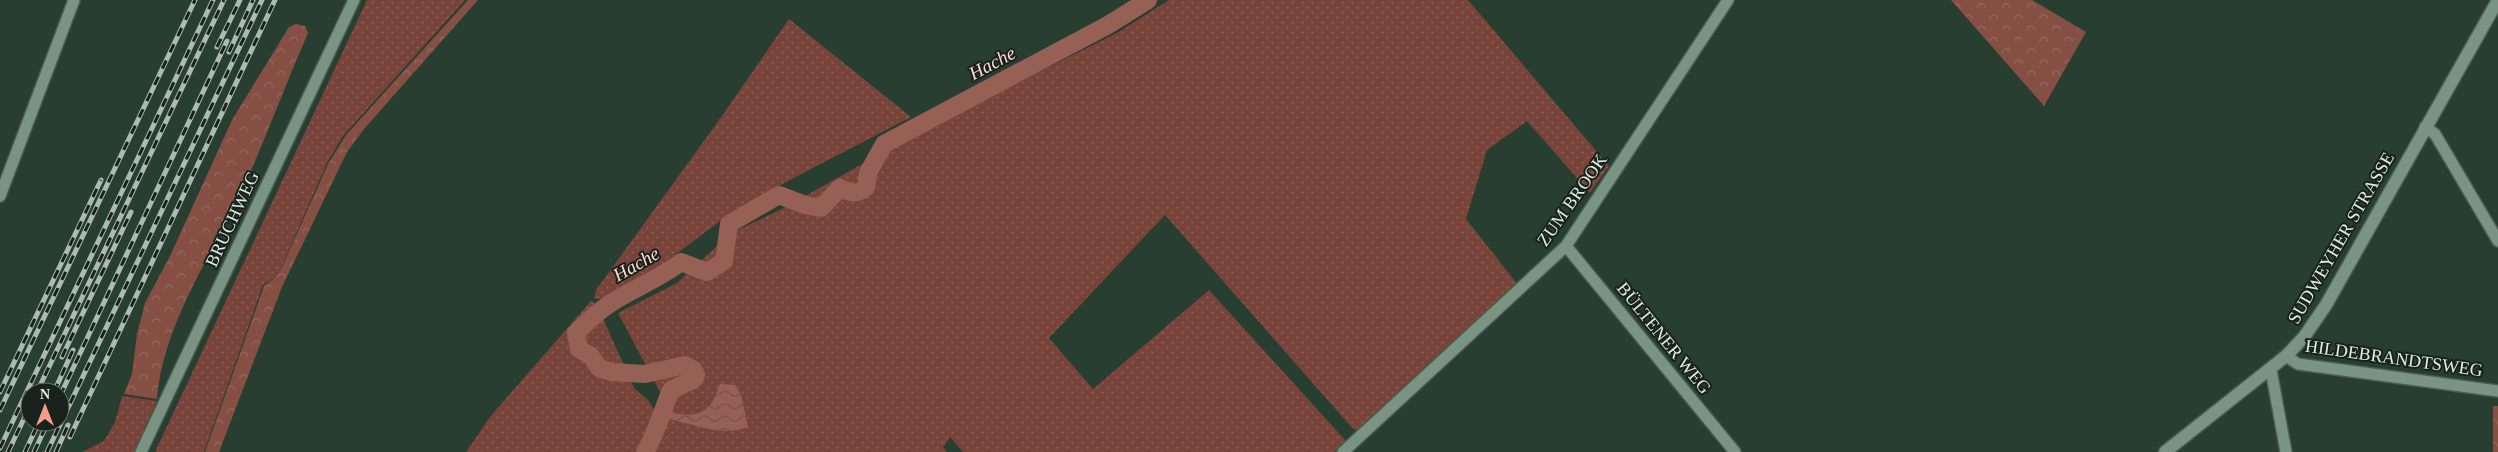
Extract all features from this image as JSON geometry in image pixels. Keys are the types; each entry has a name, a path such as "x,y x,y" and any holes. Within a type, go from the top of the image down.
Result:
{"main road":[{"name":"SUDWEYHER STRASSE","path":"2165,452 2271,370 2304,337 2326,305 2498,0"}],"street":[{"path":"0,196 74,0"},
{"name":"BRUCHWEG","path":"141,452 354,0"},
{"name":"ZUM BROOK","path":"1343,452 1566,246 1728,0"},
{"path":"2425,127 2435,134 2498,241"},
{"name":"BÜLTENER WEG","path":"1566,246 1735,452"},
{"name":"HILDEBRANDTSWEG","path":"2286,356 2298,364 2498,391"},
{"path":"2271,370 2274,378 2286,452"}],"shaded area":[{"path":"367,0 465,0 343,136 327,163 281,268 275,278 263,285 204,452 155,452"},
{"path":"1169,0 1468,0 1609,166 1590,193 1527,121 1487,150 1466,219 1519,286 1358,430 1353,429 1165,215 1049,338 1093,389 1209,290 1346,441 1334,452 963,452 950,437 943,447 947,452 652,452 660,438 669,409 618,313 677,283 731,233 782,209 923,130 1117,33"},
{"path":"789,19 911,117 743,206 650,274 624,290 602,299 594,298 596,290 722,116"},
{"path":"591,301 597,305 634,388 648,400 655,411 654,432 640,452 466,452 490,417"},
{"path":"122,396 157,401 134,452 82,452 104,441 115,422"}],"green space":[{"path":"468,0 478,0 364,129 347,152 282,287 219,452 205,452 264,286 275,278 282,267 328,164 346,135"},
{"path":"1951,0 2032,0 2086,32 2044,106"},
{"path":"296,24 305,26 308,33 251,171 178,318 168,344 161,371 157,399 124,394 132,374 137,334 145,303 170,256 232,120 289,27"},
{"path":"2493,406 2498,406 2498,452 2493,452"}],"water":[{"path":"720,384 735,385 741,395 748,427 727,431 707,429 666,419 657,433 662,410 684,415 698,413 709,406"}],"waterway":[{"name":"Hache","path":"645,452 671,390 693,380 696,375 694,370 685,365 645,374 611,372 599,368 591,356 579,349 576,333 591,318 617,299 681,262 707,272 724,261 729,224 779,195 805,205 821,208 840,188 854,192 863,190 866,187 868,173 884,144 1108,25 1148,0"}],"railway":[{"path":"0,410 195,0"},
{"path":"0,448 213,0"},
{"path":"42,382 224,0"},
{"path":"217,47 240,0"},
{"path":"229,52 253,0"},
{"path":"47,452 262,0"},
{"path":"70,437 275,0"},
{"path":"67,382 227,41"},
{"path":"0,392 101,180"},
{"path":"62,357 131,212"},
{"path":"59,382 73,350"},
{"path":"8,452 20,427"},
{"path":"25,452 34,432"},
{"path":"34,452 43,432"},
{"path":"56,452 65,432"}]}
